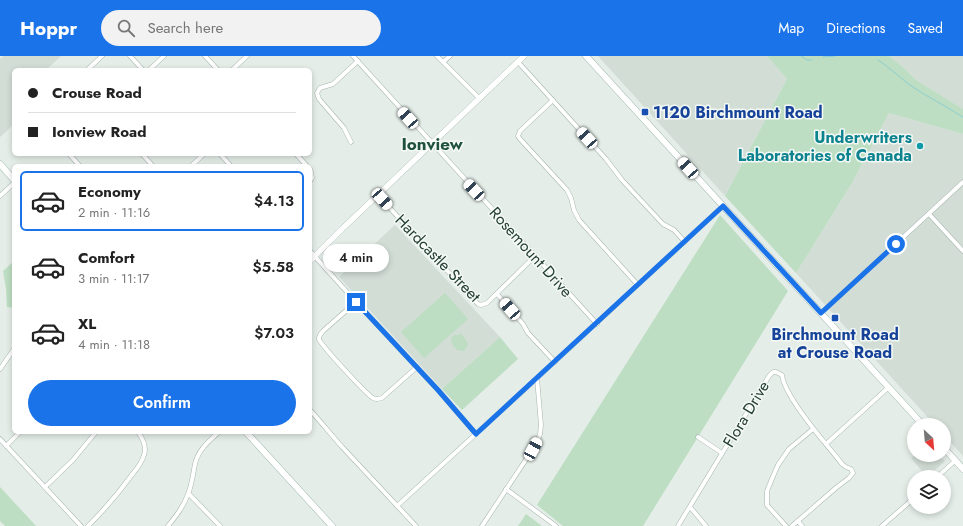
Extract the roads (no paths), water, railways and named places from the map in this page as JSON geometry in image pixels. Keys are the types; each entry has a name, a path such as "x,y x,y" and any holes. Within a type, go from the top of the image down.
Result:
{"main road":[{"path":"586,56 917,418"},
{"path":"0,164 12,179"},
{"path":"248,434 332,526"},
{"path":"951,455 963,469"}],"street":[{"path":"89,68 102,56"},
{"path":"130,56 141,68"},
{"path":"151,68 164,56"},
{"path":"205,56 216,68"},
{"path":"234,68 247,56"},
{"name":"Rosemount Drive","path":"353,56 597,324"},
{"path":"437,56 479,98"},
{"path":"444,62 450,56"},
{"path":"476,434 417,367 312,258 524,56"},
{"path":"351,142 344,128 318,99 317,93 320,88 333,84 358,62"},
{"path":"518,62 659,220 674,230 685,242"},
{"path":"553,100 520,131 518,136 568,190 572,198 574,210 579,220 638,285"},
{"path":"71,156 78,164"},
{"path":"144,156 151,164"},
{"path":"193,164 202,156"},
{"path":"222,156 230,164"},
{"path":"298,156 305,164"},
{"path":"821,313 963,182"},
{"path":"0,196 12,183"},
{"name":"Hardcastle Street","path":"378,195 478,304 482,305 487,303 535,256"},
{"path":"397,506 597,324 723,206"},
{"path":"929,214 963,251"},
{"path":"497,294 523,324 528,333 555,362"},
{"path":"356,302 323,330 319,338 322,344 350,375 374,399 378,400 417,367"},
{"path":"0,369 12,352"},
{"name":"Flora Drive","path":"678,526 769,376 774,372 782,375 783,382 794,402 813,429 842,464 850,469 852,473 849,478 798,521"},
{"path":"482,526 538,440 540,425 537,378"},
{"path":"826,444 889,387"},
{"path":"312,412 343,448 416,526"},
{"path":"786,526 767,505 767,491 778,465 789,449 813,429"},
{"path":"6,446 18,434"},
{"path":"45,487 73,460 94,434"},
{"path":"88,526 106,508 141,462 144,455 145,445 139,434"},
{"path":"168,526 182,506 188,494 198,455 206,444 217,434"},
{"path":"698,437 722,453"},
{"path":"0,439 81,526"},
{"path":"945,470 956,460"},
{"path":"506,489 556,526"},
{"path":"188,494 220,526"},
{"path":"882,526 907,504"},
{"path":"690,507 706,526"},
{"path":"792,526 798,521 802,526"}],"waterway":[{"path":"801,56 807,60 812,60"},
{"path":"823,57 835,56"},
{"path":"878,60 916,89 963,117"}],"place":[{"name":"1120 Birchmount Road","path":"645,112"},
{"name":"Underwriters Laboratories of Canada","path":"920,146"},
{"name":"Birchmount Road at Crouse Road","path":"835,318"}],"district":[{"name":"Ionview","path":"432,144"}]}
